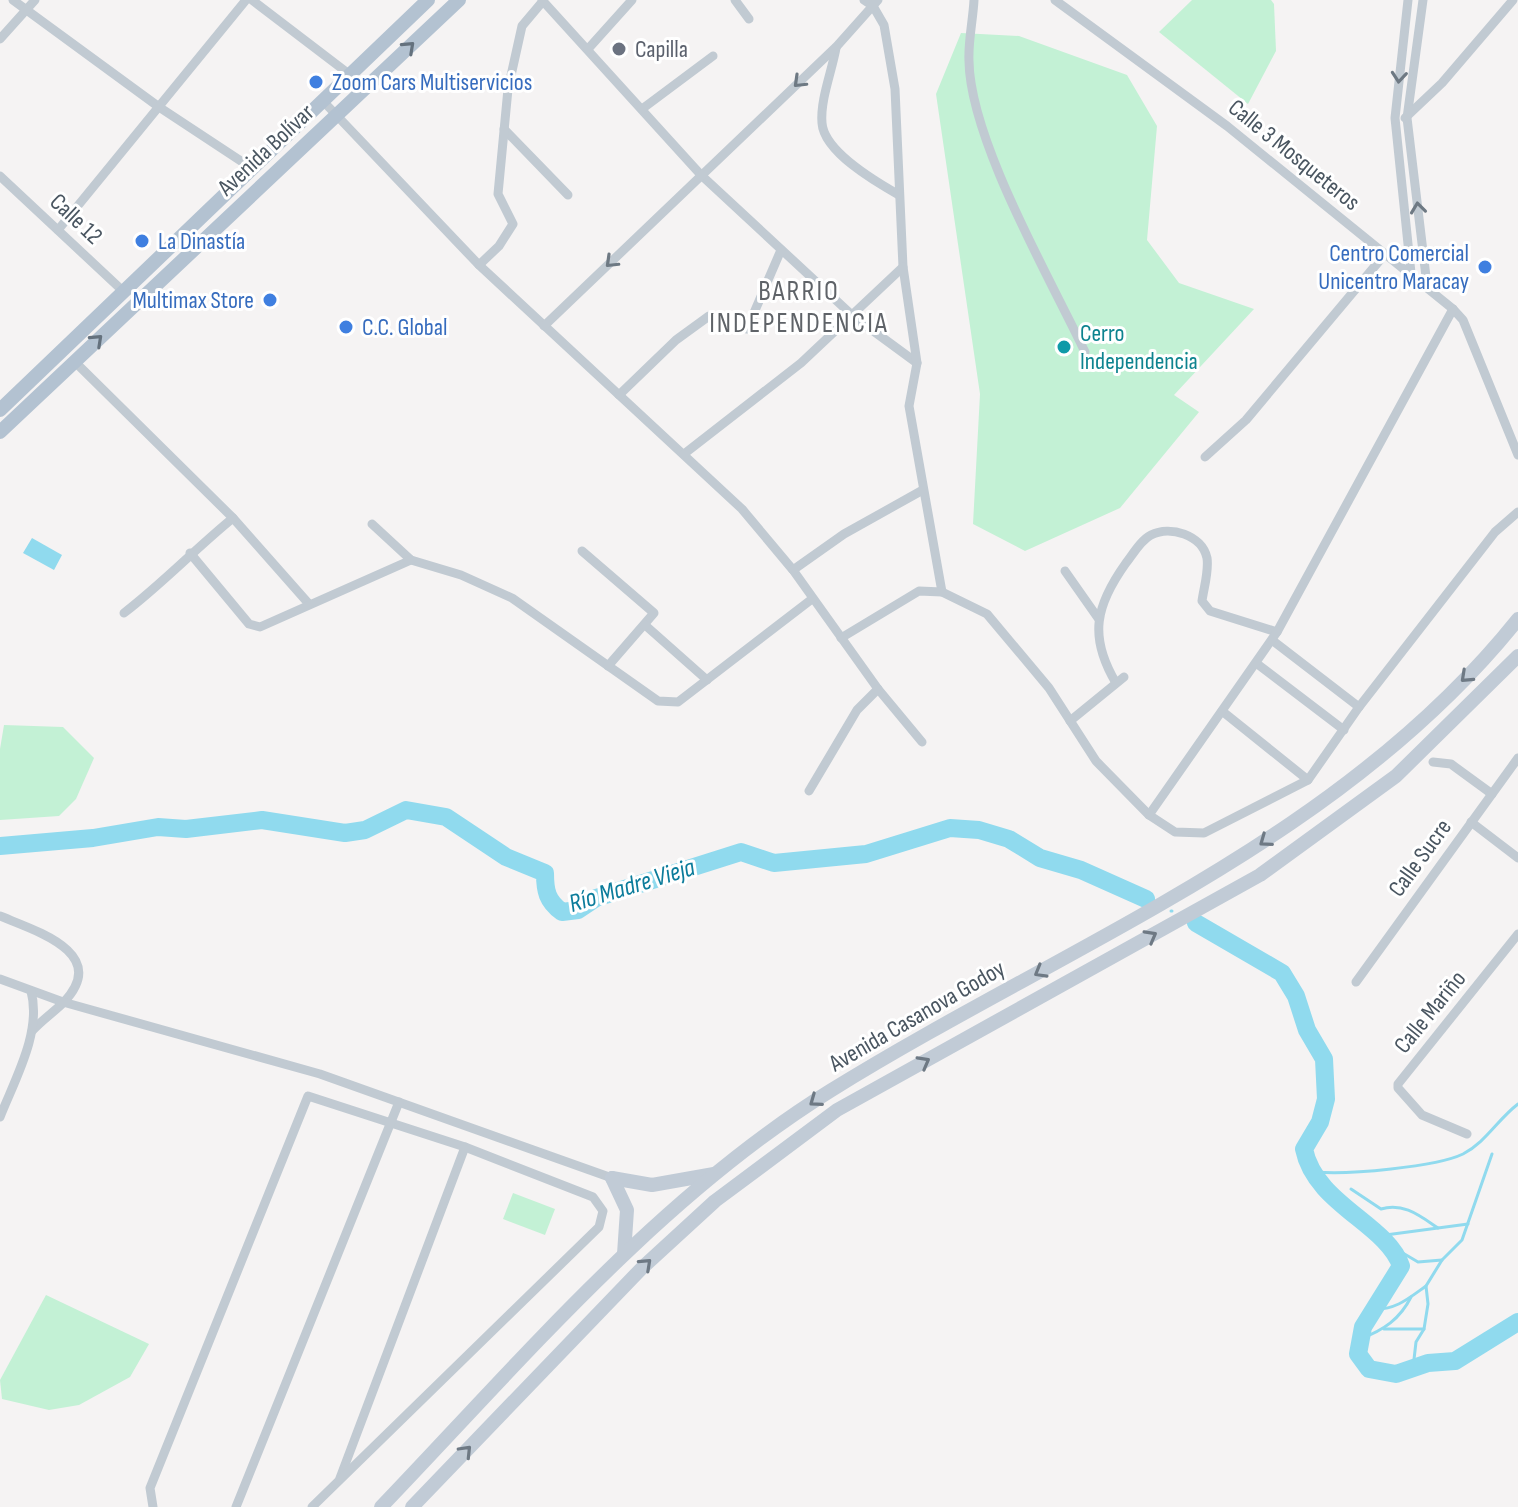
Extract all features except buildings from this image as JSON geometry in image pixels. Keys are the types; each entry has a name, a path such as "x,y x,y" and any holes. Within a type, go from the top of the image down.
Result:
{"main road":[{"name":"Avenida Bolívar","path":"0,410 428,0"},
{"name":"Avenida Bolívar","path":"1,430 459,0"}],"street":[{"path":"13,0 159,107 253,169"},
{"path":"0,39 35,0"},
{"path":"58,230 249,0 349,74"},
{"path":"479,265 499,246 513,224 498,194 508,89 522,26 542,0 701,175 853,316 917,363"},
{"path":"588,49 632,0"},
{"path":"735,0 749,19"},
{"path":"974,0 969,62 977,110 1011,197 1085,352"},
{"name":"Calle 3 Mosqueteros","path":"1055,0 1067,2 1227,126 1453,309 1463,320 1518,455"},
{"path":"1408,0 1395,118 1411,273"},
{"path":"1423,0 1407,118 1427,285"},
{"path":"1395,118 1407,118 1442,83 1513,0"},
{"path":"544,326 837,46 872,2 884,25 895,89 903,267 917,363 909,392 909,406 921,491 942,592"},
{"path":"837,46 822,122 825,135 866,176 899,195"},
{"path":"642,109 713,56"},
{"path":"322,100 479,265 742,509 793,570 878,689 922,742"},
{"path":"504,129 568,195"},
{"name":"Calle 12","path":"0,176 124,292"},
{"path":"747,329 781,250"},
{"path":"1205,457 1246,420 1385,254"},
{"path":"684,454 801,363 903,267"},
{"path":"1149,815 1274,636 1453,309"},
{"path":"619,395 676,340 709,316"},
{"path":"74,361 233,518 309,604"},
{"path":"793,570 844,534 921,491"},
{"path":"841,638 919,591 942,592 996,621 1096,761 1149,815 1175,832 1204,833 1308,780 1359,707 1495,532 1518,512"},
{"path":"124,613 164,582 190,553 233,518"},
{"path":"372,524 411,560 461,575 512,598 658,701 668,704 678,702 812,599"},
{"path":"1098,618 1108,592 1148,536 1177,532 1191,537 1205,552 1208,562 1203,605 1210,611 1274,636 1359,707"},
{"path":"582,551 653,611 645,625 608,666"},
{"path":"190,553 254,627 411,560"},
{"path":"1065,571 1098,618 1105,665 1120,680 1070,721"},
{"name":"Avenida Casanova Godoy","path":"381,1507 624,1254 718,1173 827,1092 1242,858 1382,757 1490,655 1518,619"},
{"path":"645,625 707,680"},
{"name":"Avenida Casanova Godoy","path":"412,1507 642,1268 715,1201 837,1110 1260,875 1396,776 1518,656"},
{"path":"1256,663 1344,730"},
{"path":"809,791 857,710 878,689"},
{"path":"1222,711 1308,780"},
{"name":"Calle Sucre","path":"1356,982 1518,758"},
{"path":"1433,762 1451,764 1492,794"},
{"path":"1471,822 1518,858"},
{"path":"0,916 71,950 78,961 79,976 63,1002 32,1031"},
{"name":"Calle Mariño","path":"1467,1134 1422,1115 1398,1088 1398,1084 1518,934"},
{"path":"0,979 63,1002 278,1060 612,1178 652,1185 718,1173"},
{"path":"0,1117 32,1031 34,1004 31,991"},
{"path":"153,1507 150,1488 308,1096 465,1147 593,1197 603,1211 599,1227 312,1507"},
{"path":"236,1507 399,1102"},
{"path":"339,1481 465,1147"},
{"path":"612,1178 627,1210 624,1254"}],"green space":[{"path":"1192,0 1271,0 1274,4 1276,51 1248,104 1159,32"},
{"path":"961,33 1019,36 1127,75 1157,126 1147,240 1179,283 1254,309 1174,395 1199,412 1120,508 1025,551 973,524 980,394 936,94"},
{"path":"4,725 63,727 94,758 76,799 59,816 0,820 0,749"},
{"path":"513,1193 555,1209 545,1235 503,1219"},
{"path":"46,1295 149,1344 130,1377 79,1405 49,1410 2,1399 0,1380"}],"water":[{"path":"32,538 62,555 54,570 23,553"}],"waterway":[{"name":"Río Madre Vieja","path":"0,846 93,838 158,827 186,829 262,820 345,833 365,830 406,810 446,817 506,857 545,873 548,895 562,912 578,910 596,898 741,852 774,863 866,854 950,828 979,830 1009,839 1040,858 1081,870 1146,899"},
{"name":"Río Madre Vieja","path":"1196,923 1282,973 1296,996 1307,1030 1324,1059 1326,1099 1320,1122 1304,1149 1311,1168 1322,1185 1393,1251 1401,1266 1363,1327 1358,1354 1369,1369 1396,1374 1428,1363 1455,1361 1518,1322"},
{"path":"1316,1172 1391,1169 1450,1159 1478,1143 1518,1104"},
{"path":"1413,1368 1416,1342 1424,1329 1428,1304 1426,1286 1442,1260 1462,1240 1492,1154"},
{"path":"1351,1189 1381,1209 1404,1209 1438,1228 1468,1224"},
{"path":"1378,1236 1438,1228"},
{"path":"1396,1249 1418,1262 1442,1260"},
{"path":"1374,1309 1396,1305 1426,1286"},
{"path":"1360,1339 1390,1323 1402,1312 1411,1297"},
{"path":"1384,1329 1424,1329"}],"place":[{"name":"Capilla","path":"619,49"},
{"name":"Zoom Cars Multiservicios","path":"316,82"},
{"name":"La Dinastía","path":"142,241"},
{"name":"Centro Comercial Unicentro Maracay","path":"1485,267"},
{"name":"Multimax Store","path":"270,300"},
{"name":"C.C. Global","path":"346,327"},
{"name":"Cerro Independencia","path":"1064,347"}],"district":[{"name":"BARRIO INDEPENDENCIA","path":"799,307"}]}
